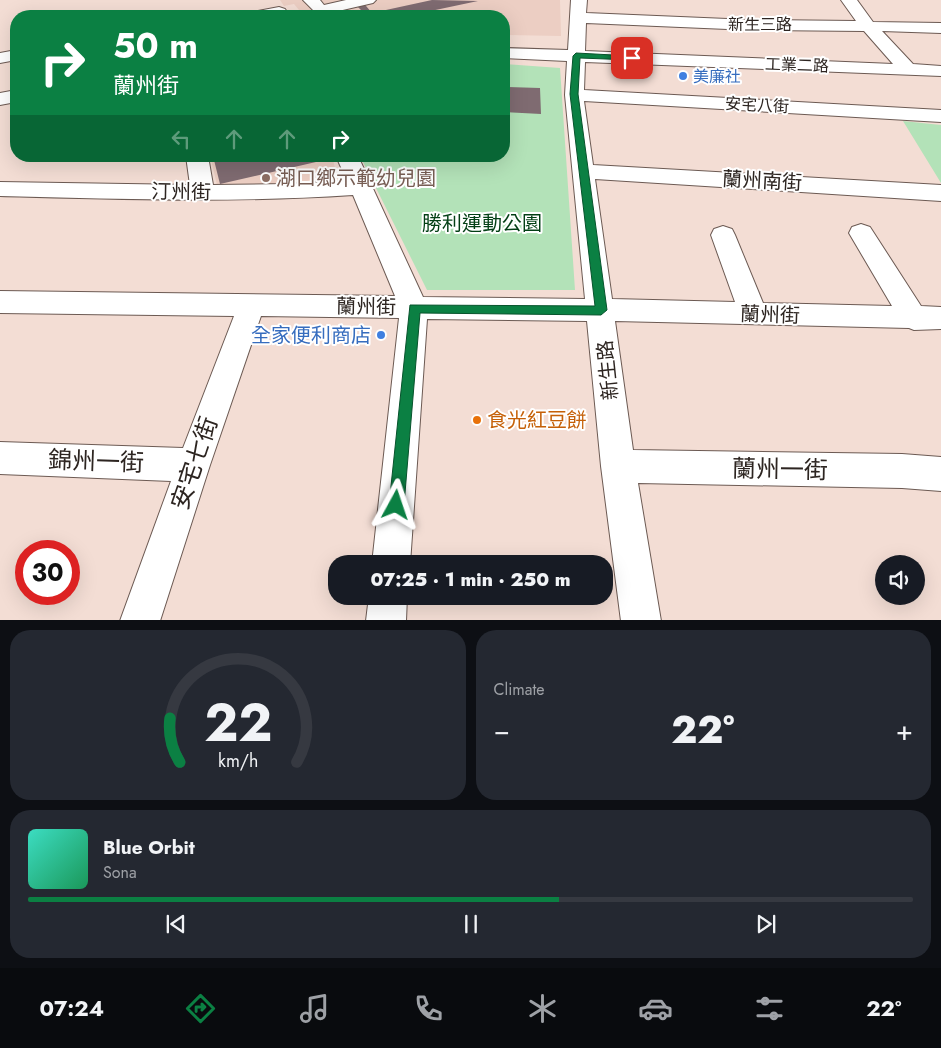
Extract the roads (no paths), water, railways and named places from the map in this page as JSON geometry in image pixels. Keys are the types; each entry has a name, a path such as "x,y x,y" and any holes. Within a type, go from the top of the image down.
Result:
{"street":[{"path":"320,9 368,0"},
{"path":"849,0 868,25 907,69"},
{"name":"新生三路","path":"579,9 621,17 723,24 868,25 941,28"},
{"name":"新生路","path":"579,9 572,74 618,466 640,620"},
{"name":"工業二路","path":"510,55 572,74 907,69 941,71"},
{"name":"安宅八街","path":"572,74 941,116"},
{"path":"198,162 203,193"},
{"path":"350,162 414,308 392,555"},
{"name":"蘭州南街","path":"583,171 941,193"},
{"name":"汀州街","path":"0,189 203,193 286,192 361,187"},
{"path":"861,233 914,319"},
{"path":"723,235 754,314"},
{"name":"蘭州街","path":"0,302 601,310 914,319 941,318"},
{"name":"安宅七街","path":"140,620 192,465 251,306"},
{"name":"錦州一街","path":"0,458 192,465"},
{"name":"蘭州一街","path":"618,466 902,471 941,474"},
{"path":"386,620 387,605"}],"place":[{"name":"美廉社","path":"683,76"},
{"name":"湖口鄉示範幼兒園","path":"266,178"},
{"name":"全家便利商店","path":"381,335"},
{"name":"食光紅豆餅","path":"477,420"}],"park label":[{"name":"勝利運動公園","path":"482,223"}]}
